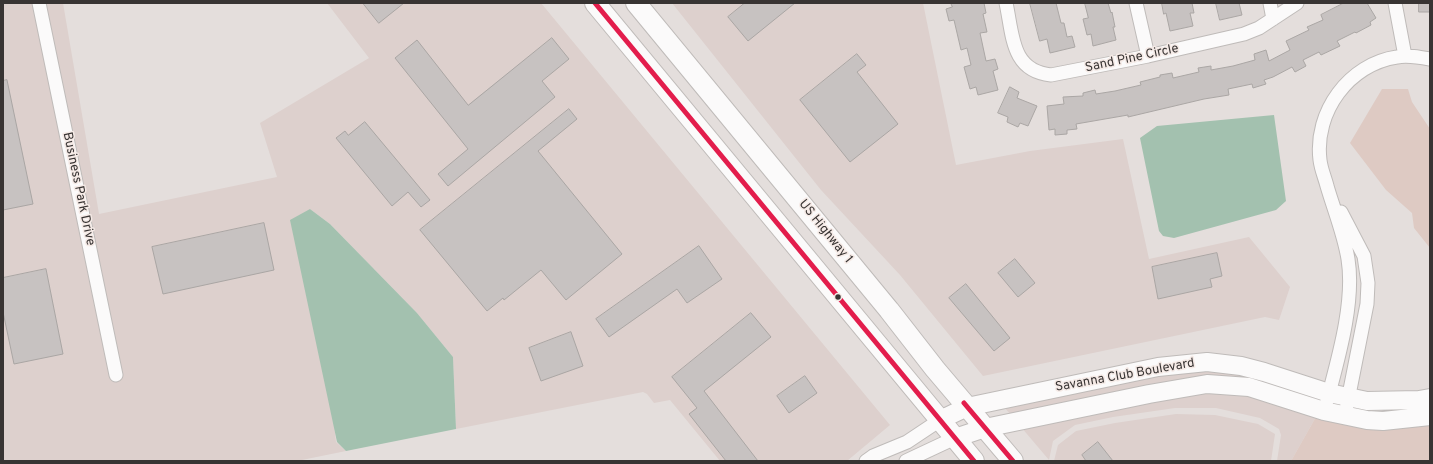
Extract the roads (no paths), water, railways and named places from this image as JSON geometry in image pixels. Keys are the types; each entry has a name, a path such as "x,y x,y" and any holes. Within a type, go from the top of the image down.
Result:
{"main road":[{"path":"595,3 974,461"},
{"name":"US Highway 1","path":"636,3 1013,461"}],"street":[{"name":"Business Park Drive","path":"39,3 116,375"},
{"name":"Sand Pine Circle","path":"1006,3 1016,51 1021,61 1030,69 1040,74 1051,75 1148,56 1244,34 1259,28 1297,3"},
{"path":"1136,3 1148,56"},
{"path":"1270,3 1273,19"},
{"path":"1395,3 1405,56"},
{"path":"1324,411 1347,318 1349,287 1348,259 1320,161 1320,140 1324,120 1332,101 1346,84 1363,70 1384,60 1405,56 1430,59"},
{"path":"1326,182 1364,256 1368,283 1367,304 1345,415"},
{"name":"Savanna Club Boulevard","path":"940,420 967,407 1158,367 1207,362 1241,366 1329,393 1367,401 1419,400 1430,398"},
{"name":"Savanna Club Boulevard","path":"955,438 985,428 1149,394 1207,384 1249,387 1324,411 1367,420 1430,416"},
{"path":"866,461 907,442 940,420"},
{"path":"906,461 955,438"}]}
